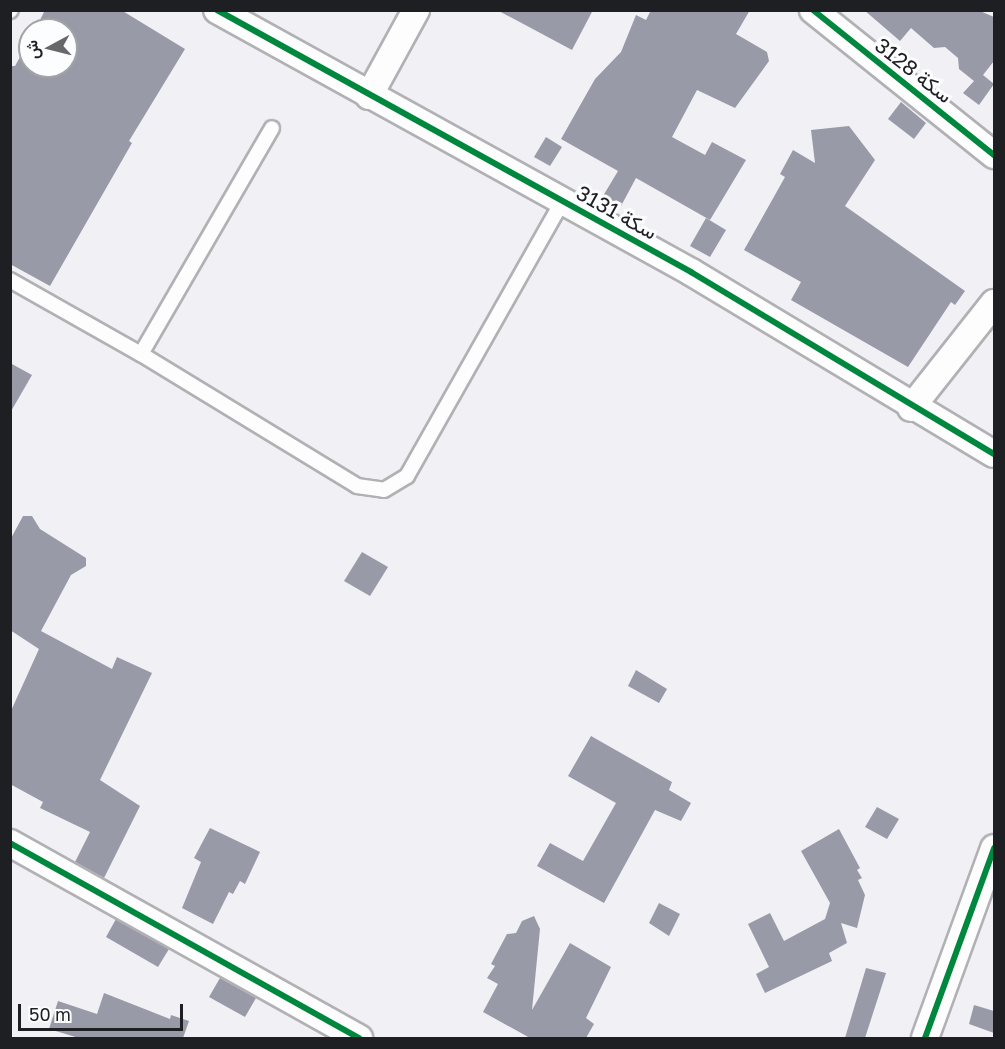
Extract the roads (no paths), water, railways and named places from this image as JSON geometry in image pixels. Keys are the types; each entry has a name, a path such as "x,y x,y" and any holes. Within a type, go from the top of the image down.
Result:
{"street":[{"name":"سكة 3131","path":"217,10 691,272 911,408 994,454"},
{"path":"369,96 416,10"},
{"name":"سكة 3128","path":"813,10 994,155"},
{"path":"911,408 994,303"},
{"path":"10,843 359,1038"},
{"path":"926,1038 994,848"}],"lane":[{"path":"141,354 272,128"},
{"path":"10,280 141,354 357,486 384,490 407,476 562,202"}]}
